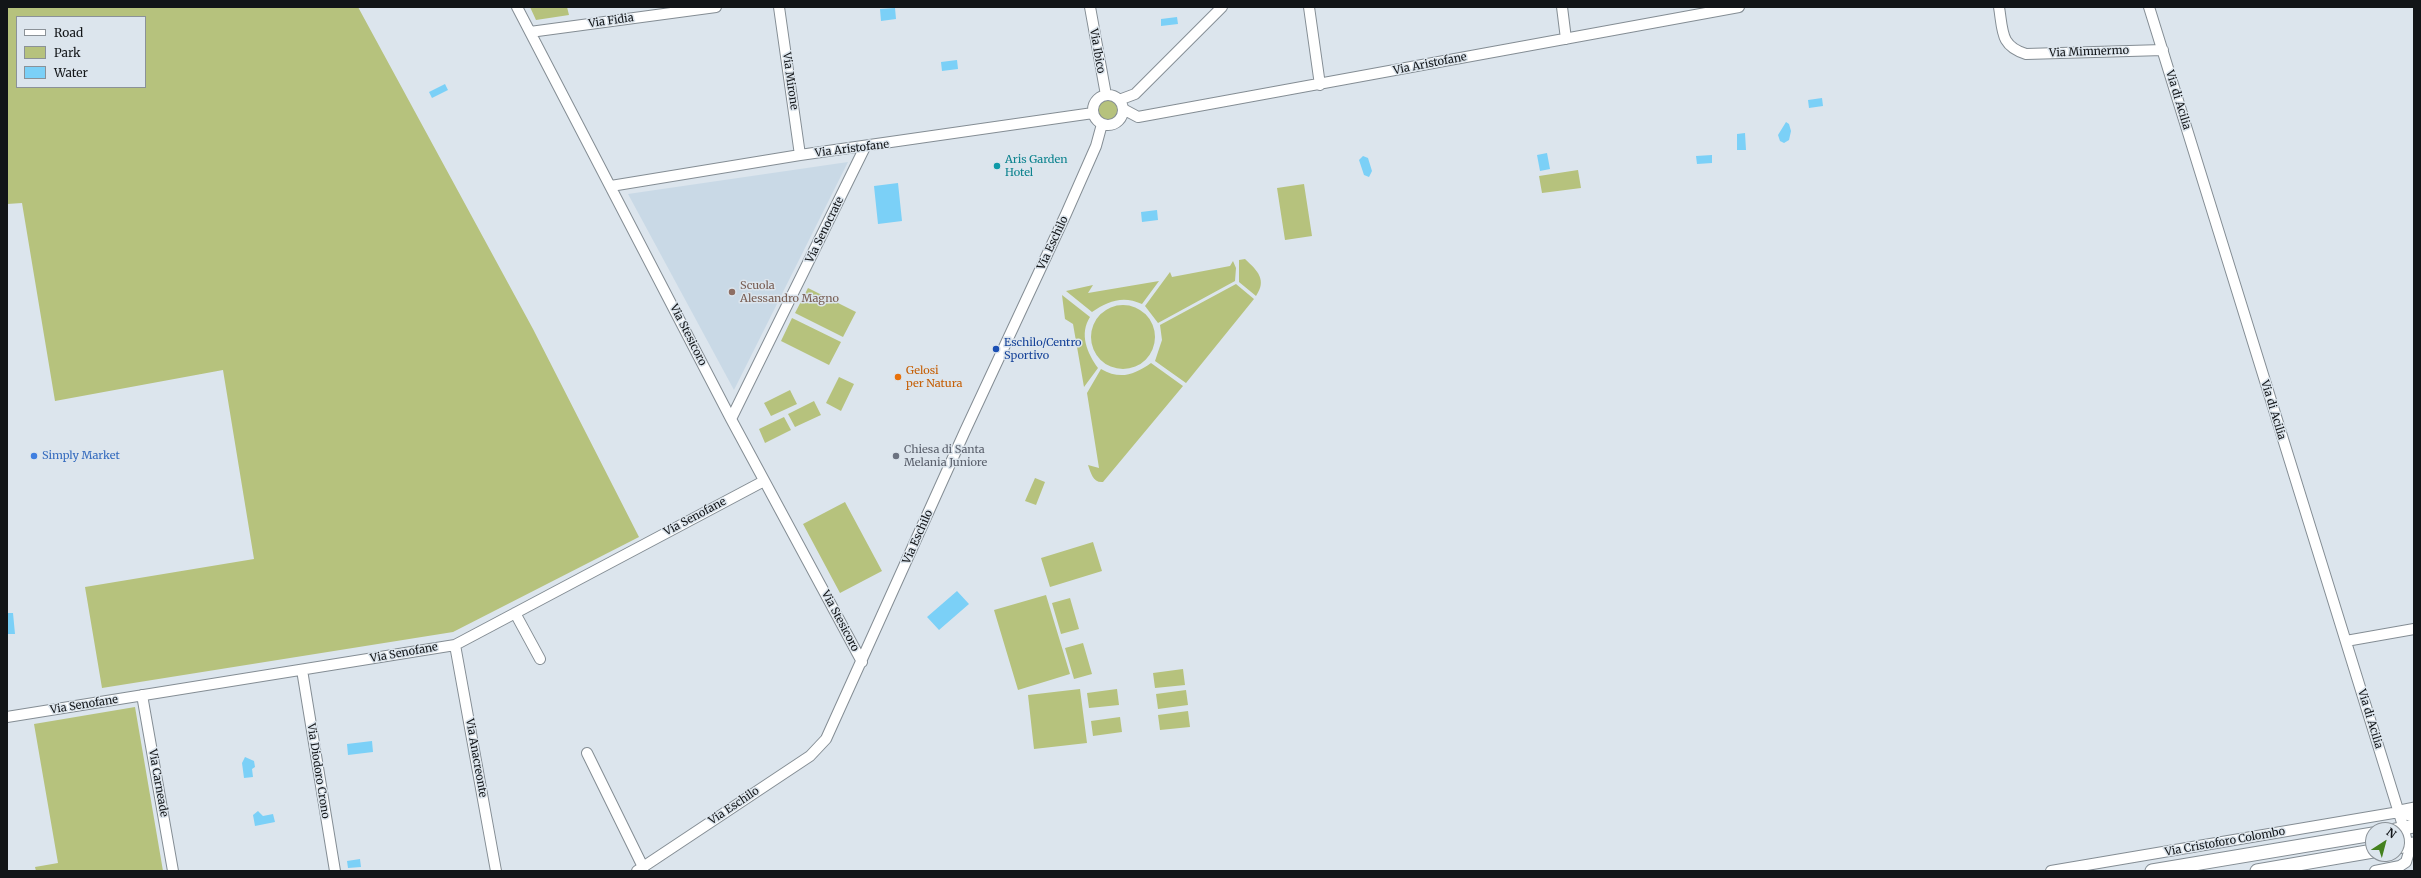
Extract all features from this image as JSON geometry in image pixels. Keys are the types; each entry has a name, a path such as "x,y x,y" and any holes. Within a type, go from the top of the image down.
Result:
{"main road":[{"path":"2399,812 2414,809"},
{"name":"Via Cristoforo Colombo","path":"2152,871 2365,835"},
{"path":"2257,871 2365,852"}],"street":[{"name":"Via Stesicoro","path":"517,7 612,186 731,419 862,662"},
{"name":"Via Fidia","path":"530,32 716,7"},
{"name":"Via Mirone","path":"779,7 800,155"},
{"name":"Via Ibico","path":"1090,7 1106,95"},
{"path":"1121,104 1113,96 1106,95 1096,101 1093,113 1096,120 1102,124 1110,125 1119,121 1121,104 1135,94 1222,7"},
{"path":"1309,7 1320,85"},
{"path":"1562,7 1566,39"},
{"name":"Via Aristofane","path":"1121,104 1138,117 1320,85 1739,7"},
{"name":"Via Mimnermo","path":"1999,7 2003,36 2008,46 2015,51 2026,54 2163,50"},
{"name":"Via di Acilia","path":"2149,7 2399,812"},
{"name":"Via Aristofane","path":"612,186 800,155 865,148 1093,113"},
{"name":"Via Eschilo","path":"640,869 819,749 829,734 965,431 1069,208 1096,146 1102,124"},
{"name":"Via Senocrate","path":"731,419 865,148"},
{"name":"Via Senofane","path":"7,717 455,645 764,481"},
{"path":"515,613 540,659"},
{"path":"2346,641 2414,629"},
{"name":"Via Anacreonte","path":"455,645 496,871"},
{"name":"Via Diodoro Crono","path":"302,670 335,871"},
{"name":"Via Carneade","path":"142,695 173,871"},
{"path":"587,753 640,869"},
{"path":"2399,812 2402,822"},
{"name":"Via Cristoforo Colombo","path":"2050,871 2399,812 2414,817"},
{"path":"2375,871 2400,866 2406,862 2409,852 2406,845"}],"shaded area":[{"name":"Scuola Alessandro Magno","path":"848,162 734,390 628,194"}],"green space":[{"path":"7,7 358,7 533,329 639,537 453,632 102,688 85,587 254,559 223,370 55,401 22,203 7,204"},
{"path":"530,7 567,7 569,15 536,20"},
{"path":"1107,100 1115,103 1118,111 1115,119 1107,122 1099,119 1096,111 1099,103"},
{"path":"1578,170 1581,188 1542,193 1539,176"},
{"path":"1304,184 1312,236 1285,240 1277,188"},
{"path":"1245,259 1260,276 1261,285 1256,296 1239,282 1239,260"},
{"path":"1233,261 1236,268 1235,281 1158,323 1145,306 1170,272 1172,277 1230,266"},
{"path":"1159,281 1142,304 1135,301 1116,300 1092,312 1066,291 1093,285 1088,293"},
{"path":"1236,284 1254,299 1186,383 1155,361 1162,340 1160,325"},
{"path":"808,288 856,312 843,337 795,313"},
{"path":"1062,295 1090,317 1085,330 1085,337 1088,350 1098,368 1084,387 1073,324 1065,319"},
{"path":"1117,305 1129,305 1146,314 1153,325 1155,337 1153,349 1146,360 1129,369 1117,369 1105,364 1096,355 1091,343 1091,331 1096,319 1105,310"},
{"path":"792,318 841,342 829,365 781,341"},
{"path":"1151,363 1183,386 1103,482 1097,481 1091,474 1088,465 1099,468 1087,393 1101,369 1114,374 1127,375 1139,371"},
{"path":"839,377 854,384 841,411 826,403"},
{"path":"790,390 797,404 771,416 764,403"},
{"path":"814,401 821,415 795,427 788,414"},
{"path":"784,417 791,430 765,443 759,429"},
{"path":"1035,478 1045,482 1036,505 1025,501"},
{"path":"845,502 882,571 840,593 803,524"},
{"path":"1093,542 1102,571 1050,587 1041,558"},
{"path":"1046,595 1070,674 1018,690 994,610"},
{"path":"1070,598 1079,629 1061,634 1052,603"},
{"path":"1083,643 1092,674 1074,679 1065,648"},
{"path":"1183,669 1185,685 1155,688 1153,673"},
{"path":"1080,689 1087,743 1034,749 1028,695"},
{"path":"1117,689 1119,705 1089,708 1087,693"},
{"path":"1186,690 1188,705 1158,709 1156,694"},
{"path":"135,707 163,871 36,871 35,867 58,863 34,724"},
{"path":"1188,711 1190,727 1160,730 1158,715"},
{"path":"1120,717 1122,732 1093,736 1091,721"}],"water":[{"path":"895,8 896,19 881,21 880,9"},
{"path":"1177,17 1178,24 1161,26 1161,19"},
{"path":"957,60 958,69 942,71 941,62"},
{"path":"445,84 448,90 432,98 429,92"},
{"path":"1822,98 1823,106 1809,108 1808,100"},
{"path":"1786,122 1789,124 1791,131 1789,140 1784,143 1780,141 1778,135"},
{"path":"1745,133 1746,150 1737,150 1737,134"},
{"path":"1547,153 1550,169 1540,171 1537,155"},
{"path":"1712,155 1712,163 1697,164 1696,156"},
{"path":"1363,156 1368,158 1372,171 1369,177 1364,175 1359,160"},
{"path":"898,183 902,221 878,224 874,186"},
{"path":"1157,210 1158,220 1142,222 1141,212"},
{"path":"957,591 969,604 939,630 927,617"},
{"path":"7,613 13,613 15,634 7,634"},
{"path":"372,741 373,752 348,755 347,744"},
{"path":"245,757 254,761 255,767 252,769 253,777 244,778 242,763"},
{"path":"258,811 263,816 273,814 275,822 255,826 253,815"},
{"path":"360,859 361,867 348,868 347,861"}],"place":[{"name":"Aris Garden Hotel","path":"997,166"},
{"name":"Scuola Alessandro Magno","path":"732,292"},
{"name":"Eschilo/Centro Sportivo","path":"996,349"},
{"name":"Gelosi per Natura","path":"898,377"},
{"name":"Simply Market","path":"34,456"},
{"name":"Chiesa di Santa Melania Juniore","path":"896,456"}]}
